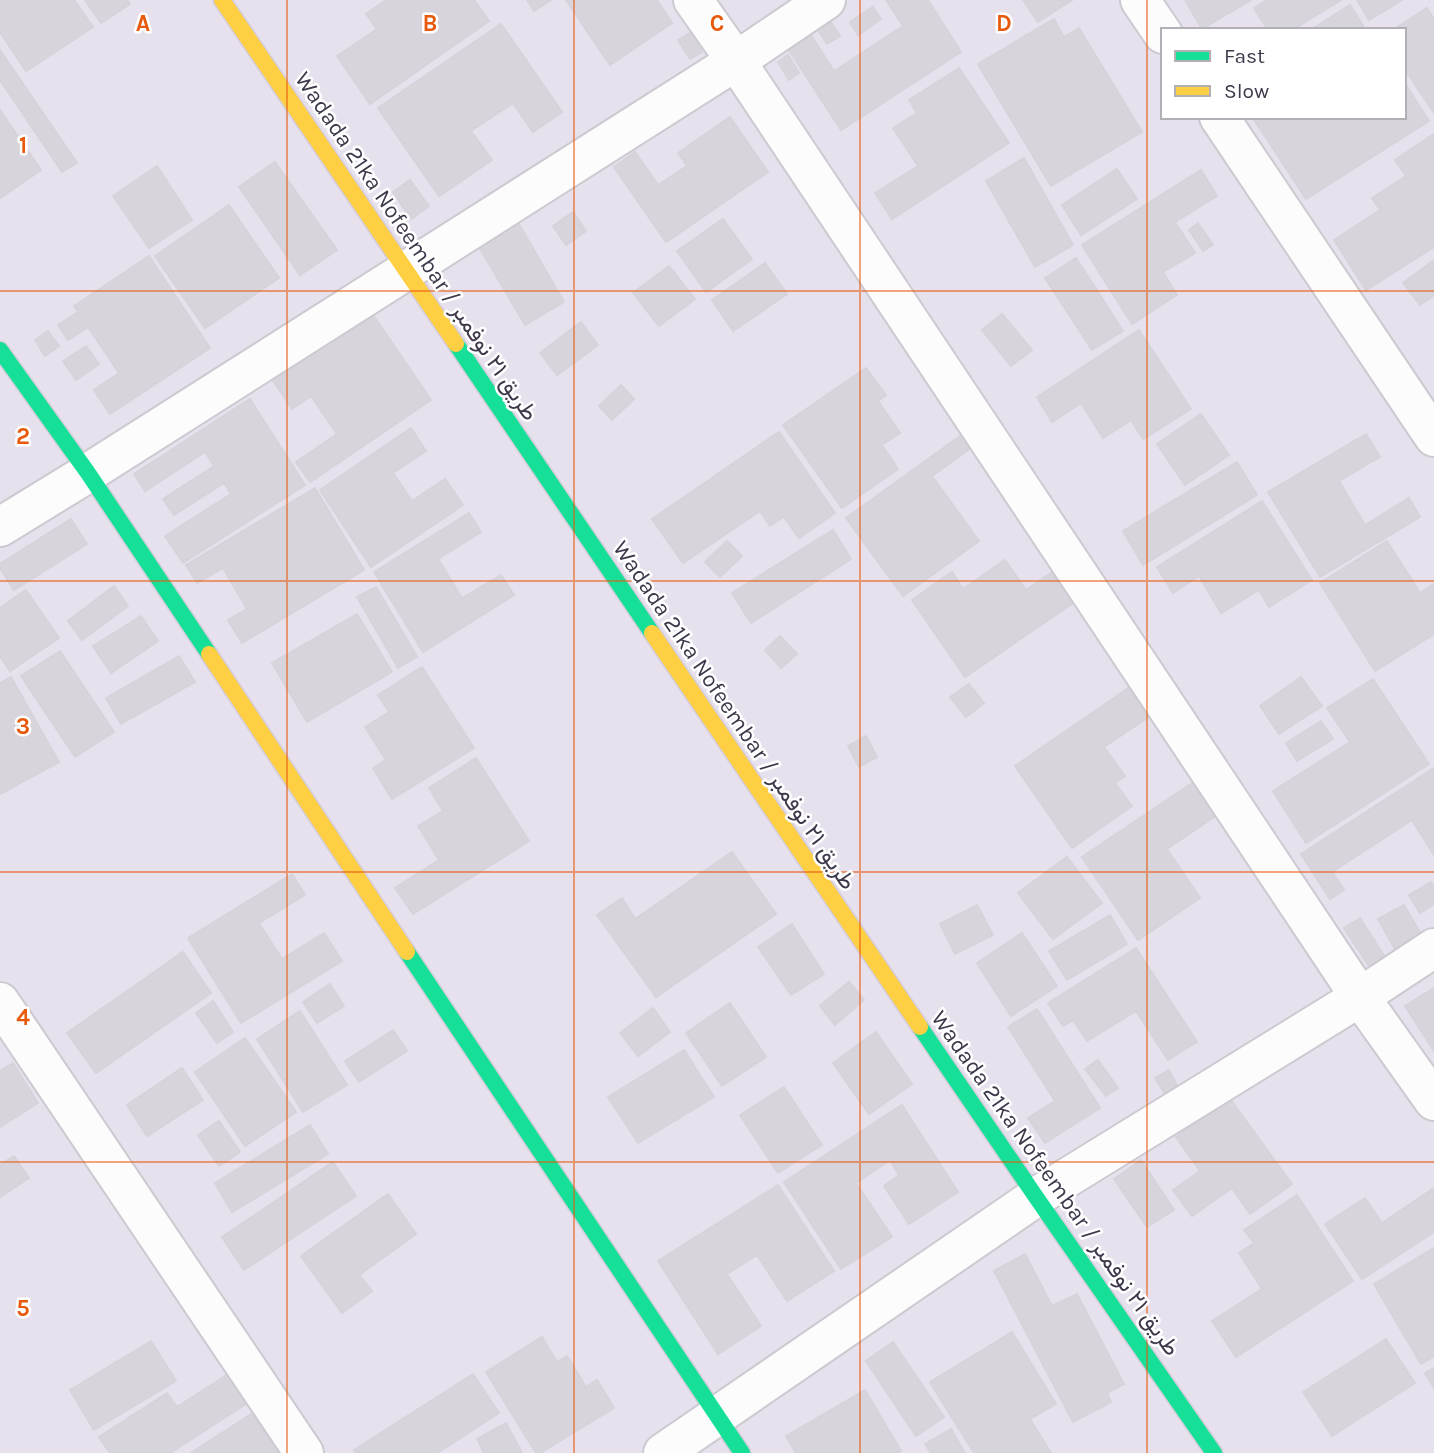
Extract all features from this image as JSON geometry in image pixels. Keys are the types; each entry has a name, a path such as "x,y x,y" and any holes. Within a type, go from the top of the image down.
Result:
{"street":[{"name":"Wadada 21ka Nofeembar / طريق ٢١ نوفمبر","path":"222,0 1214,1453"},
{"path":"693,0 1360,997 1434,1101"},
{"path":"0,527 736,61 826,0"},
{"path":"1140,0 1161,31"},
{"path":"1220,119 1434,437"},
{"path":"0,350 88,473 742,1453"},
{"path":"663,1453 1037,1197 1360,997 1434,948"},
{"path":"0,1002 304,1453"}],"shaded area":[{"path":"0,0 1434,0 1434,1453 0,1453"}],"building":[{"path":"0,0 74,0 93,27 26,71 0,32"},
{"path":"85,0 127,0 130,4 101,23"},
{"path":"386,0 474,0 489,21 370,104 337,56 377,29 366,14"},
{"path":"527,0 551,0 534,11"},
{"path":"566,0 657,0 672,23 610,65"},
{"path":"886,0 928,0 961,52 841,130 787,47 809,32 834,71 903,26"},
{"path":"1023,0 1072,0 1038,22"},
{"path":"1185,0 1251,0 1204,28"},
{"path":"1267,0 1341,0 1295,28 1267,28 1254,8"},
{"path":"1357,0 1402,0 1369,20"},
{"path":"1350,5 1365,28 1314,28"},
{"path":"873,7 881,19 858,35 850,22"},
{"path":"1427,8 1434,19 1434,113 1406,71 1406,28 1396,28"},
{"path":"1054,19 1064,37 1079,28 1142,132 1051,186 978,64"},
{"path":"831,22 840,36 827,44 818,30"},
{"path":"501,24 562,112 533,132 513,103 471,131 492,160 439,196 378,108"},
{"path":"690,33 702,52 690,59 678,40"},
{"path":"0,50 77,163 62,172 0,80"},
{"path":"788,55 799,73 789,80 778,62"},
{"path":"959,68 1009,143 892,219 875,193 918,166 893,128 917,113 909,100"},
{"path":"1406,85 1429,121 1306,199 1254,119 1406,119"},
{"path":"0,110 41,170 0,198"},
{"path":"730,117 768,172 666,242 614,167 635,152 658,185 687,166 678,153"},
{"path":"1434,134 1434,247 1366,290 1334,240 1380,210 1372,198 1406,176 1395,160"},
{"path":"1024,158 1073,245 1035,267 986,181"},
{"path":"275,162 337,250 300,275 239,187"},
{"path":"157,166 192,220 149,248 113,196"},
{"path":"1117,169 1137,199 1081,235 1062,205"},
{"path":"1201,170 1217,196 1175,222 1195,253 1163,272 1177,295 1132,324 1082,245"},
{"path":"410,180 429,206 411,219 393,192"},
{"path":"229,205 279,278 205,328 155,256"},
{"path":"512,212 564,302 525,325 472,235"},
{"path":"573,212 586,231 566,245 553,226"},
{"path":"723,219 752,259 706,292 677,251"},
{"path":"1198,223 1213,245 1203,251 1189,230"},
{"path":"149,256 210,348 110,414 94,390 119,373 88,327 68,340 58,325 78,312 74,306"},
{"path":"1076,258 1123,331 1092,350 1045,278"},
{"path":"1434,260 1434,295 1420,305 1403,283"},
{"path":"765,263 787,294 733,331 712,300"},
{"path":"669,266 695,299 659,326 633,293"},
{"path":"367,306 431,400 310,482 296,462 337,434 311,396 292,409 268,373"},
{"path":"1002,314 1032,350 1011,366 982,330"},
{"path":"581,322 598,345 557,375 540,353"},
{"path":"1139,330 1191,409 1143,439 1131,420 1103,438 1081,403 1052,422 1037,397"},
{"path":"48,331 59,346 45,356 35,340"},
{"path":"86,346 99,364 76,380 63,361"},
{"path":"866,368 886,395 878,401 900,433 882,445 898,469 842,508 783,425"},
{"path":"621,385 634,399 612,420 599,406"},
{"path":"250,399 305,485 183,563 165,536 231,494 224,483 174,515 163,499 214,466 205,452 145,491 134,474"},
{"path":"1201,414 1229,455 1185,485 1157,444"},
{"path":"411,428 426,451 393,473 412,501 445,479 463,505 371,567 320,490"},
{"path":"779,432 835,513 799,538 784,517 770,526 760,511 683,563 652,519"},
{"path":"963,434 972,447 932,476 979,541 903,596 846,518"},
{"path":"1366,434 1380,457 1339,481 1365,525 1409,498 1420,517 1320,577 1268,492"},
{"path":"1237,462 1257,495 1143,565 1123,531"},
{"path":"315,488 364,570 242,643 228,620 247,609 223,568 197,583 186,565"},
{"path":"1262,501 1312,580 1269,607 1259,590 1221,613 1199,576 1173,593 1157,567"},
{"path":"469,513 481,532 438,559 462,598 501,575 514,595 423,652 374,572"},
{"path":"71,519 87,544 14,590 0,564"},
{"path":"833,530 851,559 751,623 732,593"},
{"path":"727,541 742,556 720,577 705,562"},
{"path":"1387,541 1420,593 1434,584 1434,634 1375,671 1320,583"},
{"path":"1005,560 1026,590 1061,566 1082,597 965,677 912,600 952,572 963,589"},
{"path":"114,586 128,606 82,640 68,621"},
{"path":"376,587 417,657 398,668 357,597"},
{"path":"26,590 59,638 10,671 0,656 0,608"},
{"path":"357,614 392,672 307,722 272,663"},
{"path":"141,616 158,641 111,673 93,646"},
{"path":"780,636 797,654 781,668 765,650"},
{"path":"60,651 114,732 75,757 21,676"},
{"path":"179,656 195,682 121,724 106,698"},
{"path":"422,667 474,748 392,799 373,768 386,760 365,727 389,712 378,695"},
{"path":"11,677 59,762 0,794 0,683"},
{"path":"1301,677 1322,706 1279,734 1260,706"},
{"path":"1373,679 1429,764 1306,843 1273,791 1350,742 1327,708"},
{"path":"969,684 984,703 966,717 950,697"},
{"path":"1130,687 1150,716 1104,747 1125,776 1115,783 1132,806 1072,848 1015,766"},
{"path":"1321,721 1333,739 1297,761 1286,743"},
{"path":"866,736 877,757 859,767 848,746"},
{"path":"476,758 529,841 413,914 395,888 439,860 418,826 443,811 429,788"},
{"path":"1434,768 1434,855 1412,820 1332,872 1344,890 1330,899 1301,854"},
{"path":"1194,782 1217,815 1167,849 1200,898 1138,940 1082,857"},
{"path":"732,852 776,914 656,997 597,915 622,898 635,919"},
{"path":"1067,857 1102,903 1053,939 1018,893"},
{"path":"292,874 305,895 259,923 282,959 324,933 342,961 241,1023 188,938"},
{"path":"1431,882 1434,886 1434,904 1420,913 1409,895"},
{"path":"977,905 993,935 955,954 940,924"},
{"path":"1404,905 1423,938 1397,953 1378,919"},
{"path":"1110,915 1127,944 1067,980 1049,951"},
{"path":"1360,918 1390,965 1375,975 1344,928"},
{"path":"792,924 824,974 791,995 758,947"},
{"path":"1022,933 1057,986 1011,1016 977,963"},
{"path":"1136,948 1197,1042 1168,1060 1136,1011 1087,1041 1073,1020 1063,1026 1048,1003"},
{"path":"183,952 211,993 96,1073 67,1033"},
{"path":"849,982 864,1000 835,1025 820,1006"},
{"path":"330,984 344,1006 317,1023 303,1002"},
{"path":"1434,988 1434,1051 1405,1006"},
{"path":"213,1001 233,1032 217,1043 196,1013"},
{"path":"730,1003 766,1057 722,1086 686,1033"},
{"path":"653,1008 670,1032 638,1056 620,1033"},
{"path":"1037,1009 1100,1108 1045,1143 1028,1118 1055,1101 1008,1027"},
{"path":"300,1011 347,1085 303,1112 257,1039"},
{"path":"393,1030 407,1051 359,1082 345,1061"},
{"path":"876,1032 912,1084 869,1114 833,1063"},
{"path":"245,1038 296,1112 245,1146 195,1072"},
{"path":"684,1050 714,1097 638,1143 608,1097"},
{"path":"1098,1060 1118,1088 1106,1096 1085,1069"},
{"path":"13,1063 38,1103 0,1127 0,1071"},
{"path":"182,1068 203,1100 147,1136 127,1105"},
{"path":"1169,1070 1178,1087 1165,1094 1155,1078"},
{"path":"784,1087 822,1145 778,1173 740,1115"},
{"path":"1230,1099 1292,1184 1250,1214 1232,1188 1192,1216 1173,1190 1200,1171 1176,1137"},
{"path":"902,1105 958,1192 909,1224 884,1186 899,1175 890,1160 856,1183 892,1237 841,1269 784,1182"},
{"path":"219,1121 240,1152 219,1166 198,1135"},
{"path":"310,1125 328,1154 232,1212 215,1183"},
{"path":"14,1156 29,1178 0,1197 0,1165"},
{"path":"1141,1160 1174,1210 1147,1227 1114,1179"},
{"path":"333,1162 356,1196 244,1270 222,1237"},
{"path":"778,1185 834,1271 787,1301 757,1255 727,1274 761,1326 718,1354 658,1261"},
{"path":"1434,1188 1434,1232 1362,1279 1325,1224 1365,1198 1382,1223"},
{"path":"388,1194 416,1234 359,1275 372,1291 342,1313 301,1256"},
{"path":"1297,1195 1353,1281 1236,1357 1212,1321 1262,1289 1239,1253 1254,1243 1244,1230"},
{"path":"1434,1248 1434,1356 1421,1364 1374,1284"},
{"path":"1025,1254 1052,1306 1077,1294 1124,1384 1107,1393 1111,1402 1073,1422 994,1271"},
{"path":"1012,1332 1056,1404 1030,1419 1051,1453 974,1453 930,1382"},
{"path":"542,1337 557,1362 567,1356 586,1387 597,1380 614,1408 536,1453 486,1372"},
{"path":"1386,1339 1415,1383 1332,1436 1303,1392"},
{"path":"151,1341 176,1381 94,1430 70,1390"},
{"path":"893,1342 944,1417 916,1436 866,1361"},
{"path":"1434,1368 1434,1388 1425,1373"},
{"path":"230,1373 249,1402 170,1453 110,1453 99,1437 167,1393 177,1407"},
{"path":"473,1374 499,1413 437,1453 356,1453 354,1450"},
{"path":"865,1390 901,1451 796,1453 786,1436"},
{"path":"256,1411 282,1450 277,1453 191,1453"},
{"path":"506,1423 522,1453 484,1453 477,1439"},
{"path":"951,1429 965,1453 931,1453 925,1444"}],"traffic: fast":[{"path":"456,344 652,633"},
{"path":"0,350 88,473 209,654"},
{"path":"407,952 742,1453"},
{"path":"920,1027 1214,1453"}],"traffic: slow":[{"path":"222,0 456,344"},
{"path":"652,633 920,1027"},
{"path":"209,654 407,952"}]}
